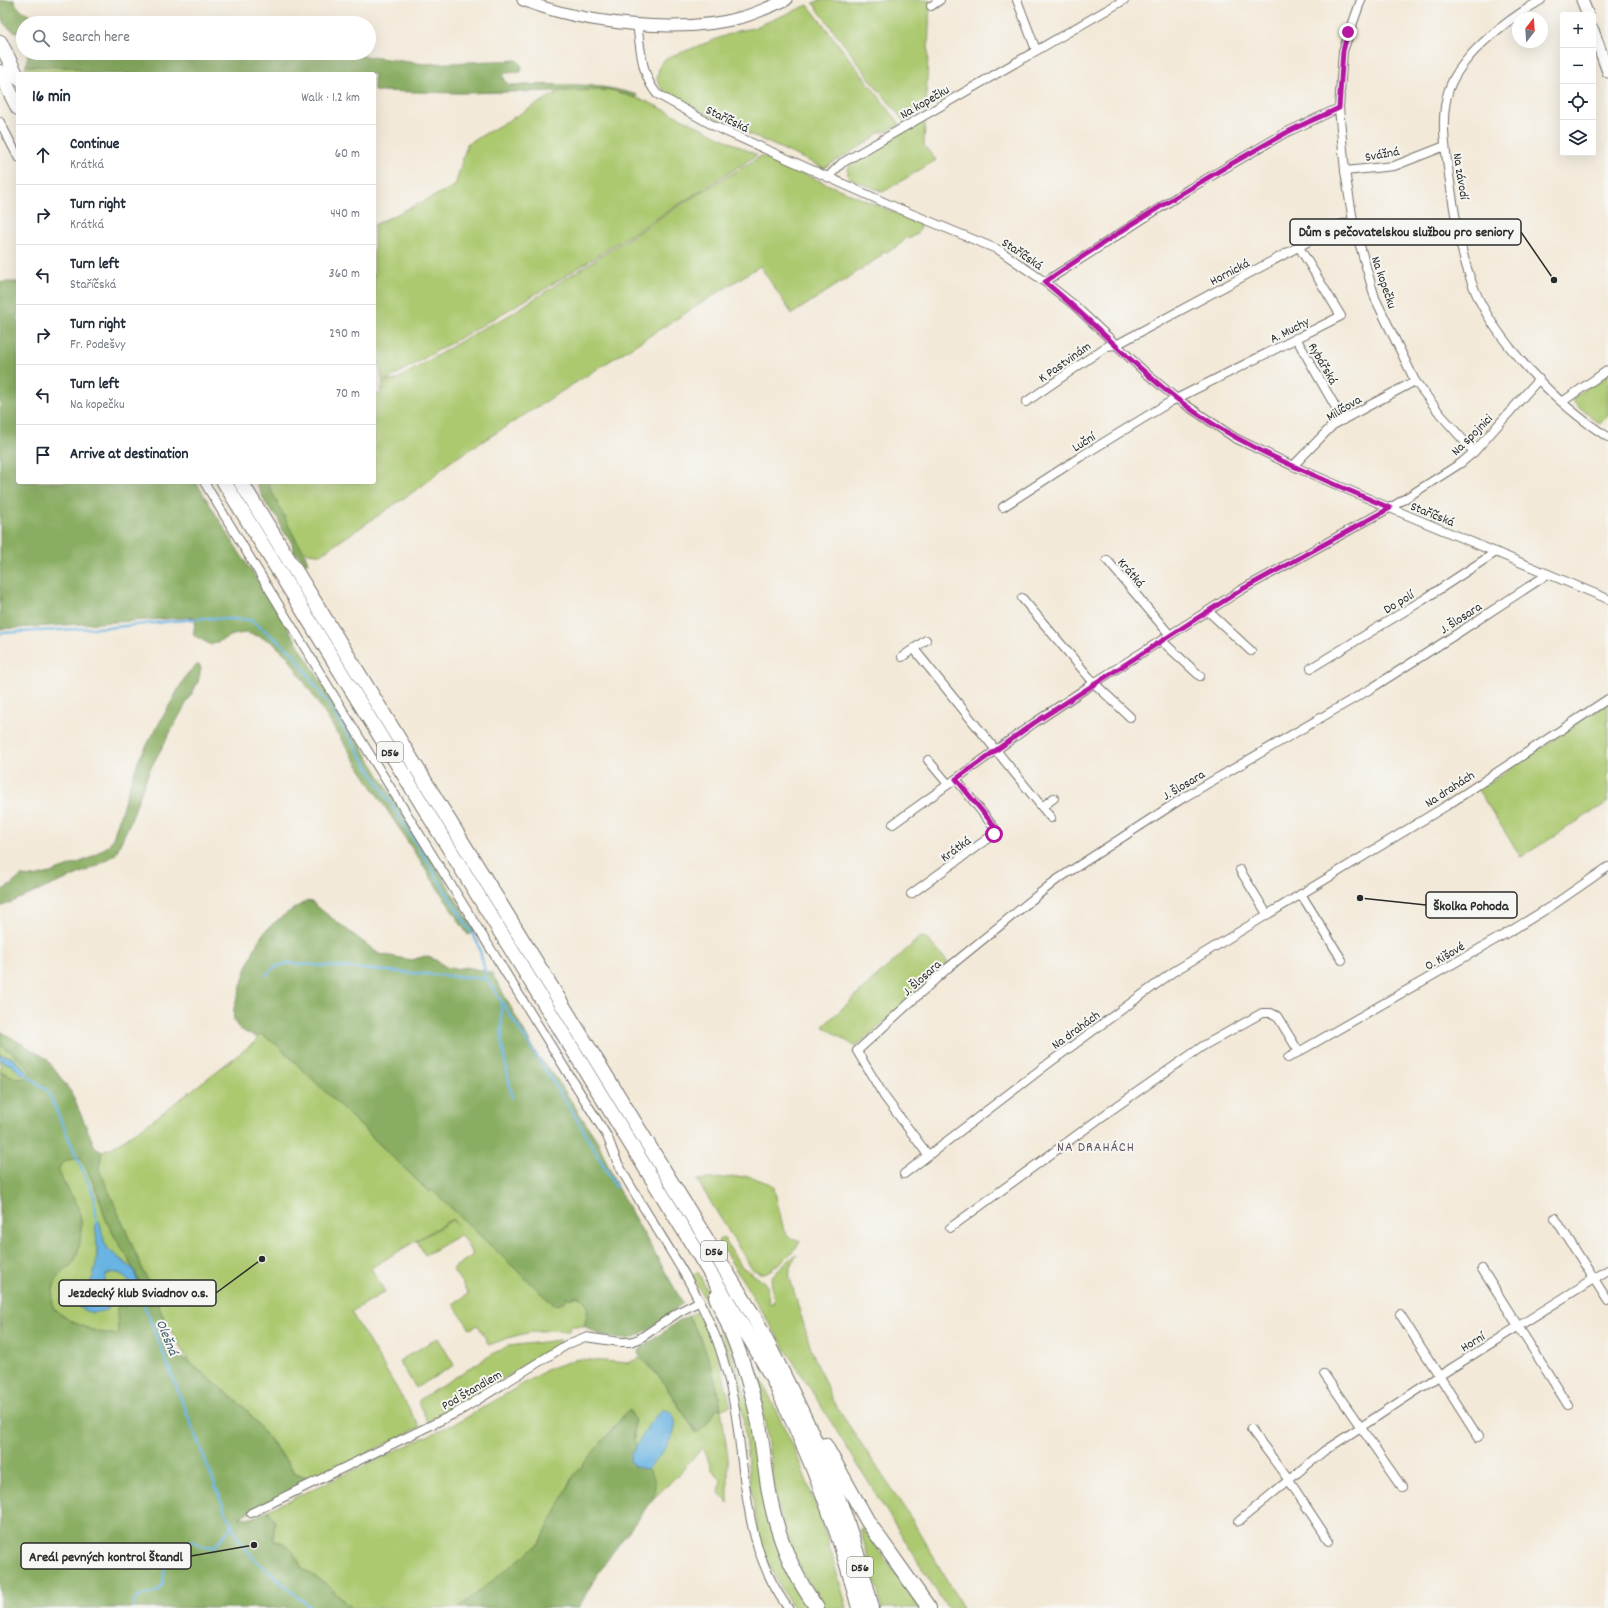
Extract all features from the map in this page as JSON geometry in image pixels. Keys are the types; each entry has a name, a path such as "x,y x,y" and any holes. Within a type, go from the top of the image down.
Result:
{"highway":[{"path":"0,42 16,74"},
{"path":"0,72 16,104"},
{"name":"D56","path":"225,484 742,1324 780,1393 809,1457 839,1541 859,1608"},
{"name":"D56","path":"242,484 753,1314 791,1387 820,1452 867,1587 872,1608"},
{"path":"677,1218 725,1314 741,1356 759,1424 773,1512 789,1558 817,1608"},
{"path":"791,1387 868,1522 929,1608"}],"street":[{"path":"523,0 561,13 637,25 698,25 723,21 743,17 786,0"},
{"path":"931,6 940,0"},
{"path":"1017,0 1036,50"},
{"name":"Na kopečku","path":"828,177 842,163 1124,0"},
{"name":"Na kopečku","path":"1361,0 1343,51 1339,108 1345,171 1353,221 1375,298 1415,381 1441,415 1474,452"},
{"name":"Na závodí","path":"1541,0 1497,30 1474,50 1457,75 1449,89 1445,107 1445,146 1460,243 1472,283 1484,310 1498,332 1539,379 1562,402 1592,427 1608,437"},
{"path":"1582,0 1587,12"},
{"name":"Staříčská","path":"637,25 646,76 651,87 658,94 716,127 828,177 999,250 1045,282 1074,305 1147,374 1177,399 1235,438 1292,466 1608,599"},
{"path":"1596,38 1608,72"},
{"path":"1045,282 1076,260 1189,189 1285,133 1339,108"},
{"path":"0,122 16,152"},
{"name":"Svážná","path":"1345,171 1394,166 1445,146"},
{"name":"Hornická","path":"1116,345 1339,225 1353,221"},
{"name":"A. Muchy","path":"1177,399 1341,316 1299,247"},
{"name":"Rybářská","path":"1296,338 1343,420"},
{"name":"K Pastvinám","path":"1026,402 1107,346 1116,345"},
{"path":"1562,402 1608,370"},
{"name":"Na spojnici","path":"1390,508 1442,475 1474,452 1539,379"},
{"name":"Milíčova","path":"1292,466 1333,425 1415,381"},
{"name":"Luční","path":"1003,507 1080,457 1177,399"},
{"path":"205,484 361,740 607,1136 620,1168 700,1301 716,1337 730,1382 739,1437 747,1505 753,1535 760,1557 771,1581 788,1608"},
{"path":"893,824 1034,723 1094,683 1209,612 1241,590 1390,508"},
{"name":"Do polí","path":"1311,668 1424,600 1496,552"},
{"name":"Krátká","path":"1107,560 1170,635"},
{"name":"J. Šlosara","path":"928,1156 884,1096 856,1051 949,967 1055,881 1183,798 1372,688 1458,634 1548,574"},
{"path":"1022,598 1094,683 1130,717"},
{"path":"1209,612 1251,650"},
{"path":"902,658 926,640"},
{"path":"1162,641 1200,676"},
{"path":"914,649 1051,818"},
{"name":"Na drahách","path":"904,1174 1049,1063 1173,972 1446,806 1608,699"},
{"path":"928,760 948,784"},
{"name":"Krátká","path":"911,894 994,834 996,830 956,779"},
{"path":"1042,807 1054,798"},
{"name":"O. Kišové","path":"1288,1058 1514,929 1553,905 1608,867"},
{"path":"1240,870 1267,914"},
{"path":"1301,894 1342,960"},
{"path":"950,1228 1107,1113 1191,1055 1262,1013 1271,1012 1277,1016 1299,1052"},
{"path":"1555,1218 1608,1300"},
{"path":"1482,1269 1568,1405"},
{"name":"Horní","path":"1239,1521 1288,1479 1324,1451 1439,1376 1608,1270"},
{"name":"Pod Štandlem","path":"252,1513 458,1412 568,1344 584,1336 620,1342 630,1342 639,1339 678,1312 700,1301"},
{"path":"1400,1314 1478,1437"},
{"path":"1324,1374 1402,1487"},
{"path":"1252,1429 1330,1541"}],"green space":[{"path":"0,0 14,0 21,10 31,16 16,16 16,32 6,26 1,14"},
{"path":"821,0 930,0 926,108 904,121 873,83 813,3"},
{"path":"808,5 900,124 884,133 882,131 873,137 873,139 824,168 714,118 665,92 658,83 657,77 660,65 665,59 737,31 753,28"},
{"path":"376,58 424,64 517,60 522,67 521,72 506,73 503,76 508,85 557,84 590,86 621,91 637,95 637,97 636,98 611,90 459,93 376,91 376,72 86,72 72,67 26,66 27,60 282,61 376,60"},
{"path":"26,66 72,67 86,72 26,72"},
{"path":"562,90 611,90 646,101 757,155 548,287 385,381 396,380 485,327 506,317 691,198 761,156 919,223 920,229 910,239 907,237 902,243 889,251 882,253 880,257 792,314 760,266 450,462 422,486 321,554 306,552 301,548 296,540 268,484 376,484 376,394 380,395 383,383 376,353 376,224 455,186 467,144"},
{"path":"925,119 924,146 936,160 883,192 849,178 848,169 854,161"},
{"path":"0,282 16,282 16,484 197,484 475,930 468,935 288,657 272,642 258,636 245,633 233,635 211,645 193,635 196,617 0,629"},
{"path":"1608,373 1608,416 1600,424 1574,403 1573,398"},
{"path":"257,484 268,484 296,540 304,551 308,563 305,563 298,554 294,552 291,539 282,531 278,517 271,511"},
{"path":"199,665 201,668 198,682 149,771 129,825 115,855 95,867 0,907 0,891 11,885 21,876 34,877 50,873 88,859 108,846 113,838 139,759 187,674 195,666"},
{"path":"1608,703 1608,802 1521,857 1478,790"},
{"path":"307,901 312,902 379,954 412,960 425,956 434,959 446,967 455,969 467,967 492,973 538,1057 554,1075 598,1142 618,1189 683,1303 648,1330 633,1338 616,1339 594,1332 584,1326 587,1318 587,1305 582,1298 578,1296 570,1299 567,1297 566,1300 559,1305 554,1304 545,1297 432,1190 429,1192 277,1045 261,1034 257,1037 246,1033 238,1027 234,1020 234,1008 248,965 259,940 274,923"},
{"path":"920,937 926,938 947,961 947,966 856,1047 823,1026"},
{"path":"0,1031 46,1058 71,1092 95,1147 102,1151 99,1169 165,1321 161,1332 167,1344 245,1408 295,1473 314,1480 239,1517 252,1518 268,1510 275,1522 273,1538 275,1541 284,1543 294,1553 302,1568 329,1586 351,1608 0,1608 0,1071 18,1079 26,1078 31,1072 9,1050 0,1045","holes":["80,1157 97,1191 104,1216 133,1267 140,1287 142,1297 138,1302 126,1296 120,1298 117,1310 118,1335 83,1327 67,1319 53,1308 55,1283 59,1275 75,1260 81,1232 81,1219 78,1208 58,1170 64,1162"]},
{"path":"261,1034 277,1045 429,1192 432,1189 545,1297 579,1297 584,1300 587,1306 584,1326 570,1326 569,1332 538,1331 509,1338 489,1345 478,1325 470,1329 453,1304 468,1294 452,1269 473,1255 462,1236 460,1235 425,1255 417,1241 452,1220 458,1225 452,1219 371,1268 385,1292 351,1312 420,1427 314,1480 296,1473 245,1408 189,1362 165,1321 99,1169 102,1151 111,1148 153,1120 256,1041 257,1037"},
{"path":"0,1045 9,1050 28,1068 31,1072 26,1078 18,1079 0,1071 0,1060 11,1065 23,1075 28,1072 11,1057 0,1055"},
{"path":"80,1157 92,1181 104,1216 133,1267 141,1287 143,1297 138,1302 117,1310 119,1335 83,1327 67,1319 53,1308 55,1283 59,1275 75,1260 81,1232 81,1219 78,1208 58,1170 64,1162","holes":["99,1222 105,1244 109,1250 133,1269 139,1285 133,1287 125,1277 118,1273 110,1273 106,1275 93,1313 78,1307 76,1304 84,1294 94,1275 97,1256"]},
{"path":"748,1176 771,1184 774,1188 784,1231 792,1239 800,1241 795,1249 785,1259 764,1273 760,1273 752,1269 697,1180"},
{"path":"723,1237 741,1266 764,1282 767,1286 769,1303 774,1303 771,1279 772,1276 797,1255 791,1266 790,1278 811,1349 832,1400 911,1518 963,1608 947,1608 718,1241"},
{"path":"698,1272 724,1324 747,1399 766,1508 779,1548 794,1585 810,1608 793,1608 772,1572 759,1537 750,1483 743,1417 734,1374 718,1325 692,1275"},
{"path":"697,1312 703,1320 714,1343 731,1406 721,1409 718,1390 700,1336 688,1316"},
{"path":"688,1316 700,1338 709,1361 716,1384 721,1409 717,1408 706,1425 697,1433 659,1376 638,1354 639,1350 677,1322"},
{"path":"438,1338 454,1365 416,1388 399,1361"},
{"path":"560,1340 561,1343 486,1390 428,1423 419,1400 494,1353 508,1346"},
{"path":"640,1358 659,1376 696,1433 706,1425 717,1408 721,1409 728,1458 728,1503 719,1493 721,1479 712,1470 703,1447 679,1474 653,1499 655,1486 654,1479 634,1442 634,1419 629,1409 573,1477 540,1544 458,1608 351,1608 329,1586 302,1568 294,1553 284,1543 275,1541 273,1538 275,1522 268,1510 462,1420 550,1368 578,1359 628,1363"},
{"path":"755,1366 794,1448 821,1519 847,1608 825,1608 800,1568 788,1540 776,1502 762,1401"},
{"path":"629,1409 634,1419 634,1442 654,1479 654,1495 652,1500 603,1565 579,1608 458,1608 540,1543 573,1477"},
{"path":"862,1528 921,1608 881,1608 878,1591 860,1529"}],"water":[{"path":"0,1055 11,1057 28,1072 23,1075 11,1065 0,1060"},
{"path":"99,1221 105,1244 109,1250 133,1269 139,1285 133,1287 125,1277 118,1273 110,1273 106,1275 103,1289 109,1300 108,1309 99,1312 91,1312 83,1310 76,1304 89,1285 96,1266 97,1246 95,1223"},
{"path":"662,1410 668,1411 673,1415 675,1428 672,1436 658,1458 648,1469 634,1467 630,1461 630,1456 650,1423"}],"waterway":[{"path":"0,633 114,627 205,618 251,620 293,653 333,711 478,943 487,979 575,1116 616,1187"},
{"path":"266,975 275,967 288,963 487,979"},
{"path":"501,1002 502,1045 512,1097"},
{"name":"Olešná","path":"24,1073 48,1091 94,1196 97,1224"},
{"name":"Olešná","path":"136,1284 226,1513 239,1540 256,1561 311,1608"},
{"path":"133,1608 133,1603 139,1596 157,1592 163,1584 165,1566 170,1557 186,1543 190,1541 195,1542 200,1546 214,1547 232,1526"}],"place":[{"name":"Dům s pečovatelskou službou pro seniory","path":"1554,280"},
{"name":"Školka Pohoda","path":"1360,898"},
{"name":"Jezdecký klub Sviadnov o.s.","path":"262,1259"},
{"name":"Areál pevných kontrol Štandl","path":"254,1545"}],"district":[{"name":"NA DRAHÁCH","path":"1096,1146"}],"route":[{"path":"994,834 996,830 995,827 956,779 1034,723 1094,683 1209,612 1241,590 1390,508 1292,466 1235,438 1210,422 1177,399 1147,374 1074,305 1045,282 1076,260 1189,189 1285,133 1339,108 1341,64 1348,32"}]}
